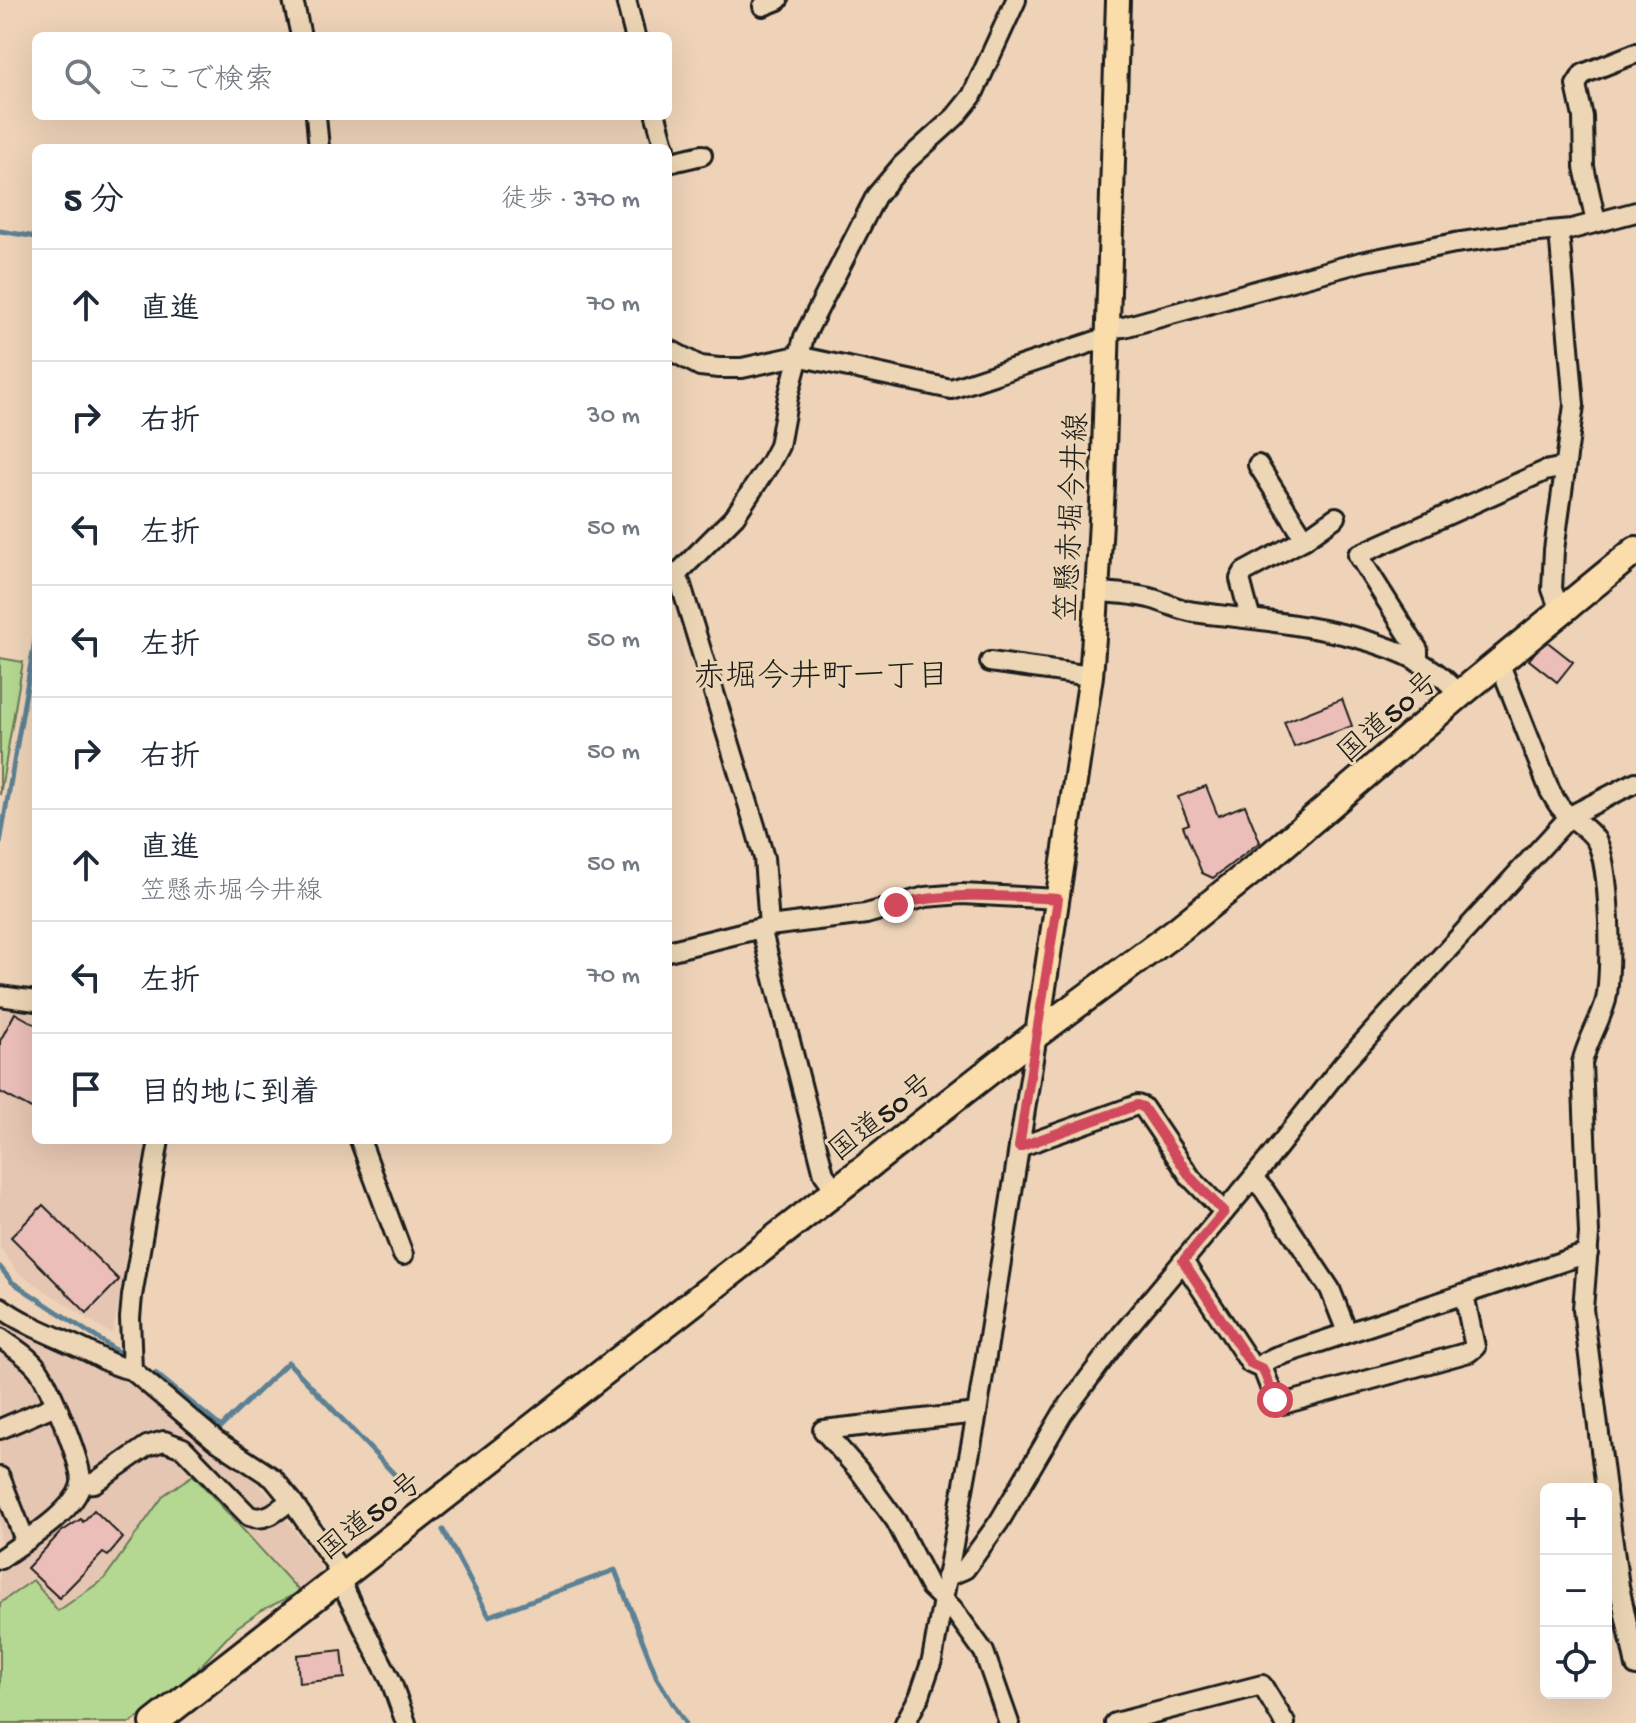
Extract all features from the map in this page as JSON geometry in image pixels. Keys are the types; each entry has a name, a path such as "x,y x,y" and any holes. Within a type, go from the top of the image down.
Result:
{"highway":[{"name":"国道50号","path":"154,1723 1037,1034 1213,902 1636,550"}],"main road":[{"name":"笠懸赤堀今井線","path":"1037,1034 1091,676 1098,592 1118,0"}],"street":[{"path":"293,0 300,32"},
{"path":"626,0 634,32"},
{"path":"836,1191 824,1174 765,927 764,858 681,585 672,580 735,516 770,463 779,446 797,356 804,337 876,196 902,165 955,117 972,96 1016,0"},
{"path":"1596,222 1584,167 1583,117 1576,85 1583,74 1636,53"},
{"path":"316,120 319,144"},
{"path":"657,120 664,144"},
{"path":"672,161 702,155"},
{"path":"672,351 700,366 719,368 742,368 797,356 951,389 1124,327 1361,262 1455,243 1559,231 1636,212"},
{"path":"1559,231 1573,395 1553,565 1552,589 1560,611"},
{"path":"1258,465 1305,539"},
{"path":"1418,662 1418,650 1358,555 1545,471 1564,467"},
{"path":"1250,617 1241,575 1305,539 1336,517"},
{"path":"1098,592 1153,599 1193,612 1250,617 1365,640 1443,676 1459,695"},
{"path":"990,662 1091,676"},
{"path":"1499,662 1550,791 1560,807 1584,825 1598,843 1604,874 1611,972 1605,1003 1586,1045 1582,1063 1588,1253 1583,1309 1605,1483"},
{"path":"946,1577 965,1569 999,1522 1063,1413 1122,1334 1253,1178 1344,1063 1570,816 1636,782"},
{"path":"672,950 765,927 866,914 925,897 962,894 1058,899"},
{"path":"0,996 32,1000"},
{"path":"905,1723 920,1695 932,1660 977,1413 1037,1034"},
{"path":"1019,1147 1137,1105 1143,1107 1191,1178 1224,1212"},
{"path":"132,1370 132,1296 158,1144"},
{"path":"361,1144 403,1255"},
{"path":"1253,1178 1330,1289 1347,1332"},
{"path":"1464,1294 1475,1347 1469,1352 1283,1404 1275,1400 1263,1369 1265,1362 1275,1357 1347,1332 1588,1253"},
{"path":"1183,1261 1250,1363 1263,1369"},
{"path":"0,1307 34,1328 88,1351 115,1367 132,1370 215,1440 273,1478 334,1562 391,1681 406,1723"},
{"path":"0,1338 36,1367 56,1405 78,1462 81,1484 59,1515 0,1559"},
{"path":"0,1429 56,1405"},
{"path":"977,1413 823,1430 861,1473 896,1521 922,1575 984,1652 1009,1723"},
{"path":"81,1484 94,1483 147,1446 164,1441 183,1448 249,1516 266,1518 291,1500"},
{"path":"0,1477 25,1540"},
{"path":"1612,1535 1636,1666"},
{"path":"1115,1723 1262,1685 1285,1723"}],"shaded area":[{"path":"0,1009 32,1013 32,1144 145,1144 137,1188 143,1190 135,1231 130,1231 124,1265 129,1268 126,1285 121,1285 113,1332 110,1333 17,1272 0,1247"},
{"path":"0,1314 90,1358 156,1403 249,1475 268,1494 322,1568 321,1578 300,1592 193,1475 164,1495 104,1579 58,1611 33,1580 0,1603"}],"green space":[{"path":"0,658 23,662 0,795"},
{"path":"193,1475 300,1592 262,1610 236,1628 193,1674 131,1723 0,1723 0,1603 33,1580 58,1611 104,1579 164,1495"}],"building":[{"path":"1545,640 1573,662 1557,682 1529,660"},
{"path":"1342,699 1352,726 1294,747 1284,722"},
{"path":"1206,786 1218,816 1245,805 1260,842 1213,878 1202,873 1183,826 1189,824 1178,797"},
{"path":"15,1013 32,1023 32,1109 0,1092 0,1041"},
{"path":"43,1205 119,1280 87,1313 11,1237"},
{"path":"94,1510 123,1538 108,1556 103,1553 59,1598 27,1568 61,1532 81,1519 83,1522"},
{"path":"342,1650 345,1678 299,1683 297,1655"}],"waterway":[{"path":"0,231 32,236"},
{"path":"0,843 32,657"},
{"path":"0,1267 12,1282 120,1353"},
{"path":"155,1373 221,1427 288,1362 412,1493"},
{"path":"443,1530 489,1616 615,1570 657,1678 685,1723"}],"district":[{"name":"赤堀今井町一丁目","path":"821,674"}],"route":[{"path":"896,905 925,897 962,894 1058,899 1019,1147 1137,1105 1143,1107 1191,1178 1224,1212 1183,1261 1250,1363 1263,1369 1275,1400"}]}
